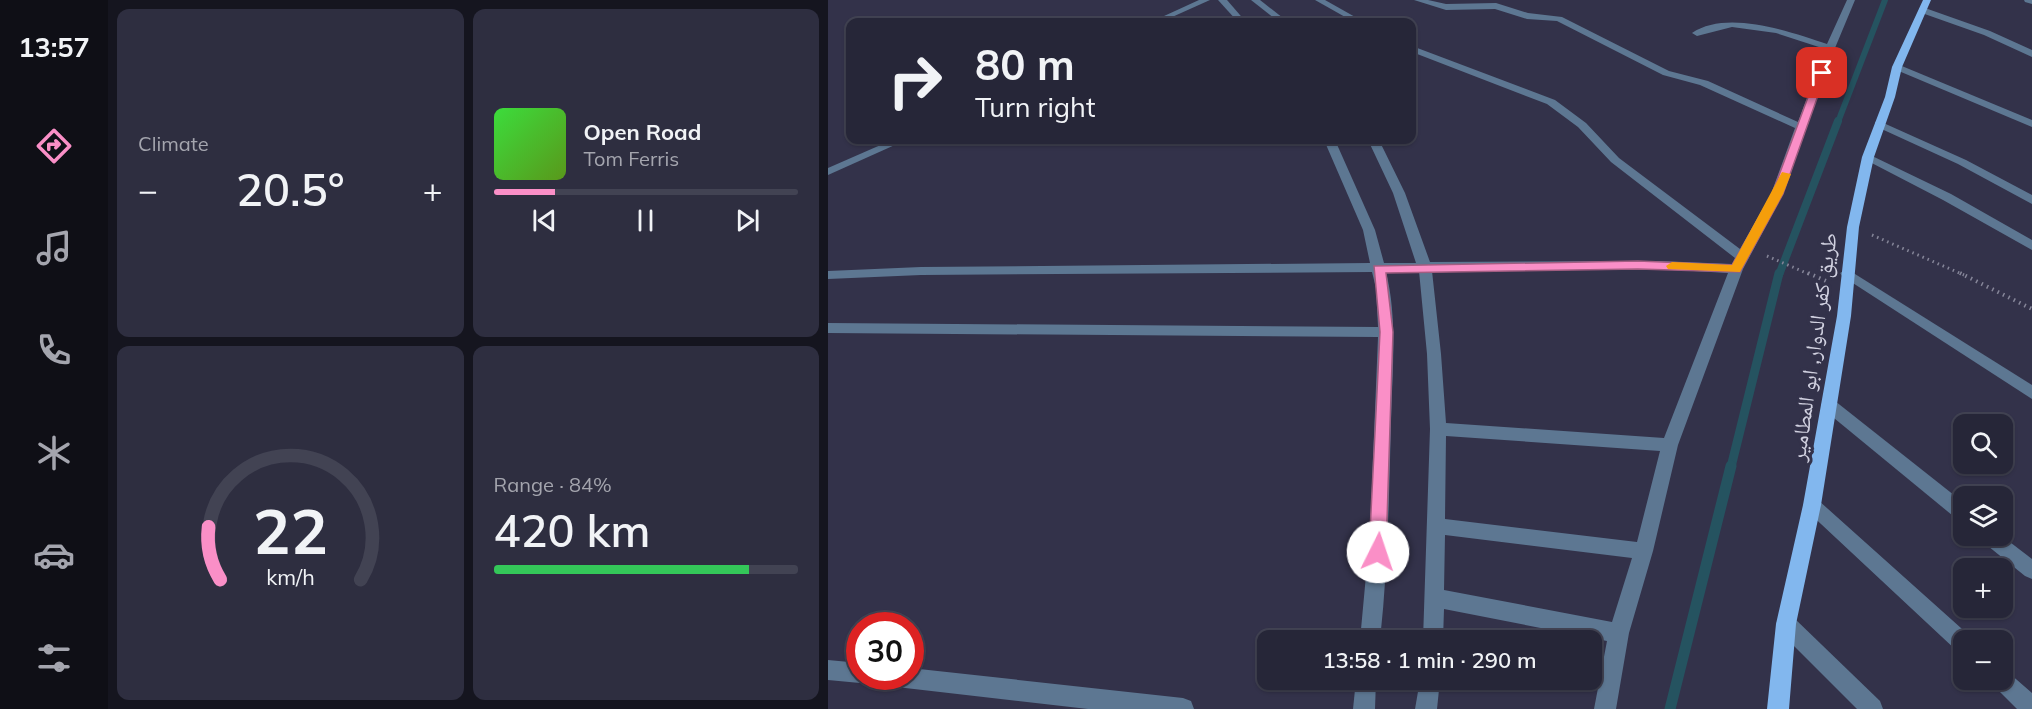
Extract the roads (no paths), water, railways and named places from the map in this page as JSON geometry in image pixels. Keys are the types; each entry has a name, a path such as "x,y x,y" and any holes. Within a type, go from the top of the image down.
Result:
{"main road":[{"name":"طريق كفر الدوار, ابو المطامير","path":"1778,709 1786,624 1812,505 1829,405 1844,316 1853,227 1868,157 1890,97 1897,67 1924,5"}],"street":[{"path":"1164,18 1206,0"},
{"path":"1224,2 1234,0"},
{"path":"1255,0 1279,18"},
{"path":"1319,0 1353,18"},
{"path":"1418,0 1446,7 1496,6 1527,16 1559,19 1666,73 1704,83 1801,127"},
{"path":"1605,709 1619,633 1644,551 1670,445 1738,262 1777,194 1830,48 1851,0"},
{"path":"1224,2 1238,18"},
{"path":"1924,5 2032,54"},
{"path":"1697,33 1732,24 1777,30 1830,48"},
{"path":"1416,51 1551,102 1582,125 1615,160 1738,262"},
{"path":"1897,67 2032,124"},
{"path":"1879,124 1962,162 2032,200"},
{"path":"828,172 891,144"},
{"path":"1331,144 1369,230 1383,288 1386,332 1379,532 1371,630"},
{"path":"1375,144 1399,193 1425,268 1434,354 1438,429 1434,526 1436,598 1434,630"},
{"path":"1868,157 1947,197 2032,246"},
{"path":"828,275 921,271 1379,269 1738,262"},
{"path":"1847,273 2032,393"},
{"path":"828,328 1386,332"},
{"path":"1829,405 1953,505"},
{"path":"1438,429 1670,445"},
{"path":"1812,505 1953,634"},
{"path":"1434,526 1644,551"},
{"path":"2002,546 2032,570"},
{"path":"1436,598 1619,633"},
{"path":"1786,624 1872,709"},
{"path":"828,670 846,672"},
{"path":"924,680 1183,709"},
{"path":"1364,709 1365,690"},
{"path":"1426,709 1429,690"},
{"path":"2013,690 2032,708"}],"waterway":[{"path":"1838,122 1885,0"},
{"path":"1779,275 1838,121"},
{"path":"1731,467 1779,273"},
{"path":"1670,709 1731,466"}]}
